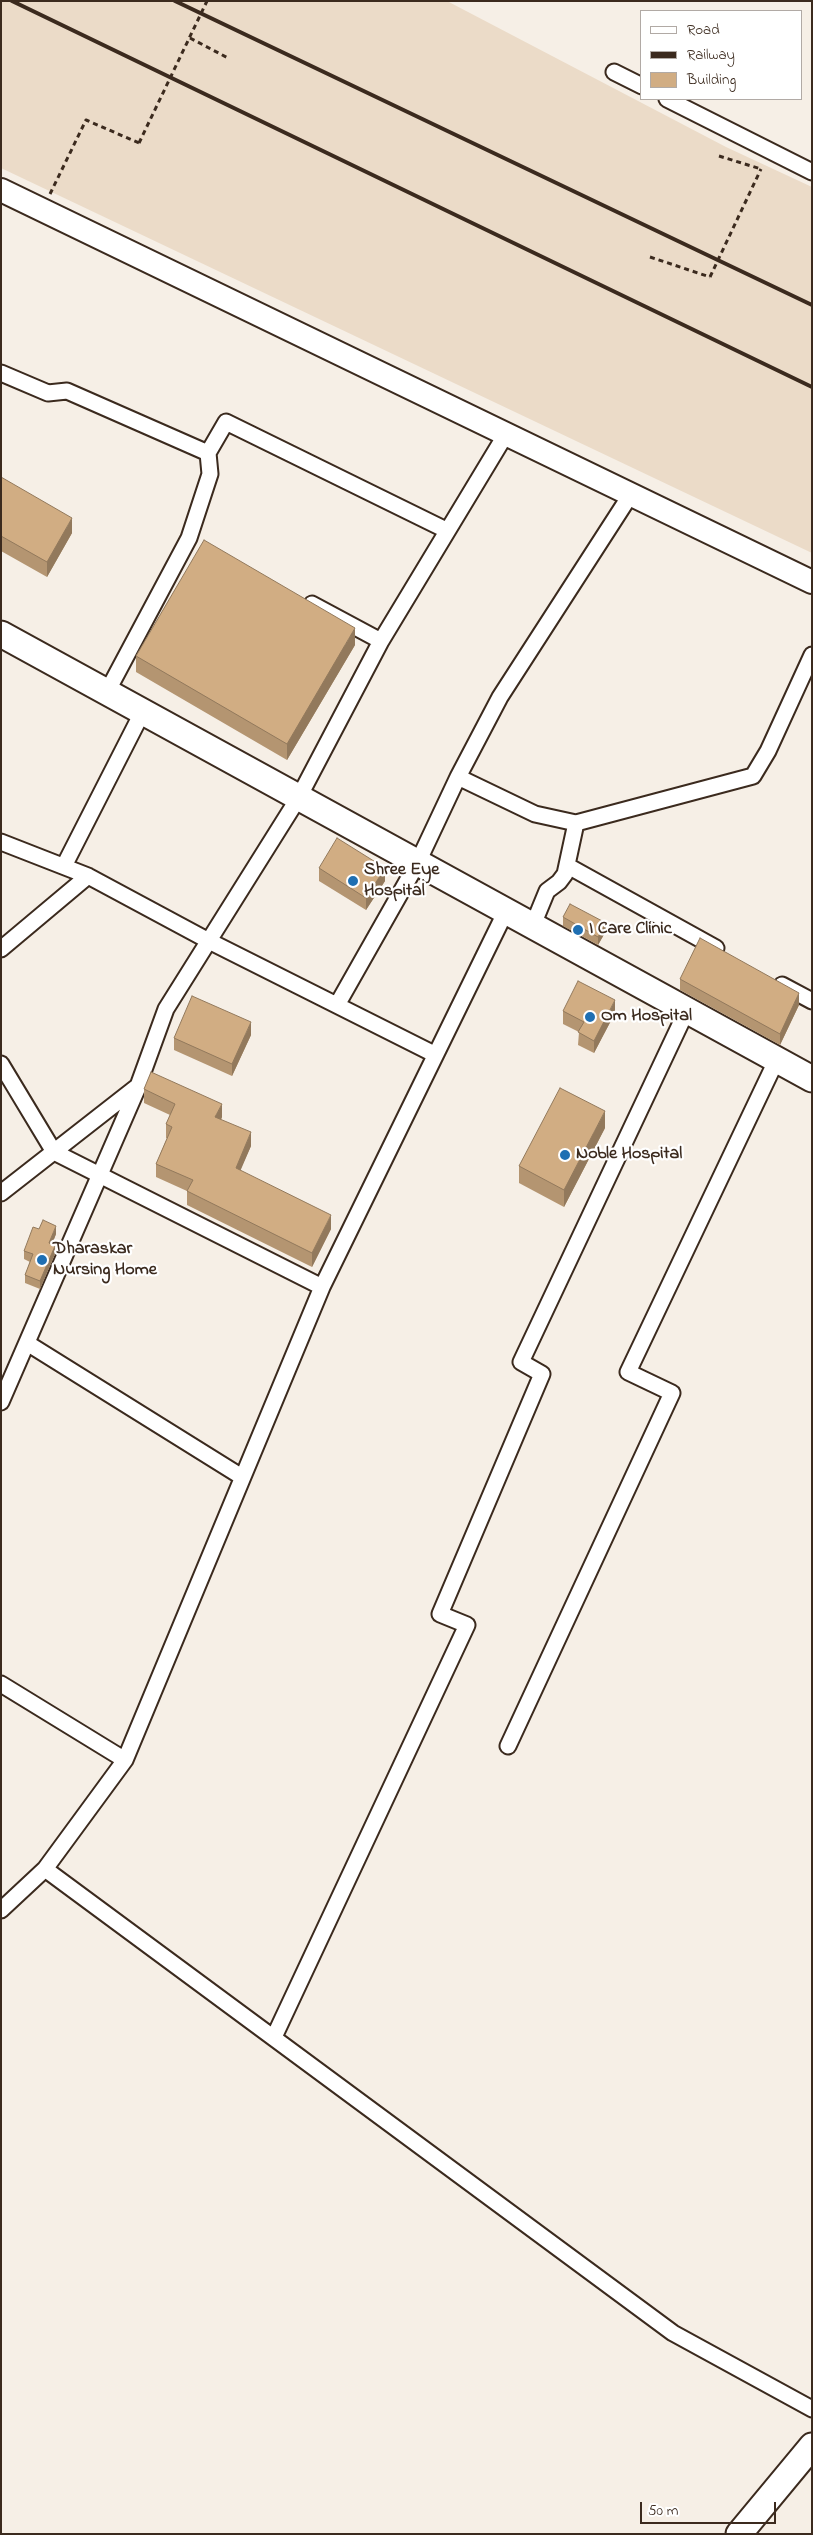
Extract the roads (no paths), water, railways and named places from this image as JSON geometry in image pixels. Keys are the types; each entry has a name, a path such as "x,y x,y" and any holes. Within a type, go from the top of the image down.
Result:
{"main road":[{"path":"1,634 812,1079"},
{"path":"739,2534 812,2446"}],"street":[{"path":"614,72 640,85"},
{"path":"669,100 812,172"},
{"path":"1,190 812,582"},
{"path":"1,373 48,393 67,391 208,452"},
{"path":"107,692 189,538 210,474 208,452 226,422 446,530"},
{"path":"1,1402 138,1086 166,1008 300,798 381,641 446,530 506,434"},
{"path":"337,1005 418,862 458,777 500,697 631,494"},
{"path":"189,538 206,548"},
{"path":"302,599 381,641"},
{"path":"458,777 534,814 576,824 752,776 768,752 812,655"},
{"path":"64,866 143,711"},
{"path":"533,925 547,892 560,882 568,866 576,824"},
{"path":"1,842 88,876 209,941 434,1054"},
{"path":"568,866 733,958"},
{"path":"1,948 88,876"},
{"path":"1,1910 46,1869 125,1760 322,1287 434,1054 506,911"},
{"path":"768,977 812,1001"},
{"path":"274,2037 467,1625 440,1614 542,1374 521,1362 687,1010"},
{"path":"508,1746 672,1393 628,1372 777,1059"},
{"path":"1,1064 54,1152 322,1287"},
{"path":"1,1193 138,1086"},
{"path":"27,1343 242,1477"},
{"path":"1,1684 125,1760"},
{"path":"46,1869 674,2333 812,2409"}],"railway":[{"path":"12,1 812,387"},
{"path":"175,1 812,305"}],"place":[{"name":"Shree Eye Hospital","path":"353,881"},
{"name":"I Care Clinic","path":"578,930"},
{"name":"Om Hospital","path":"590,1017"},
{"name":"Noble Hospital","path":"565,1155"},
{"name":"Dharaskar Nursing Home","path":"42,1260"}]}
